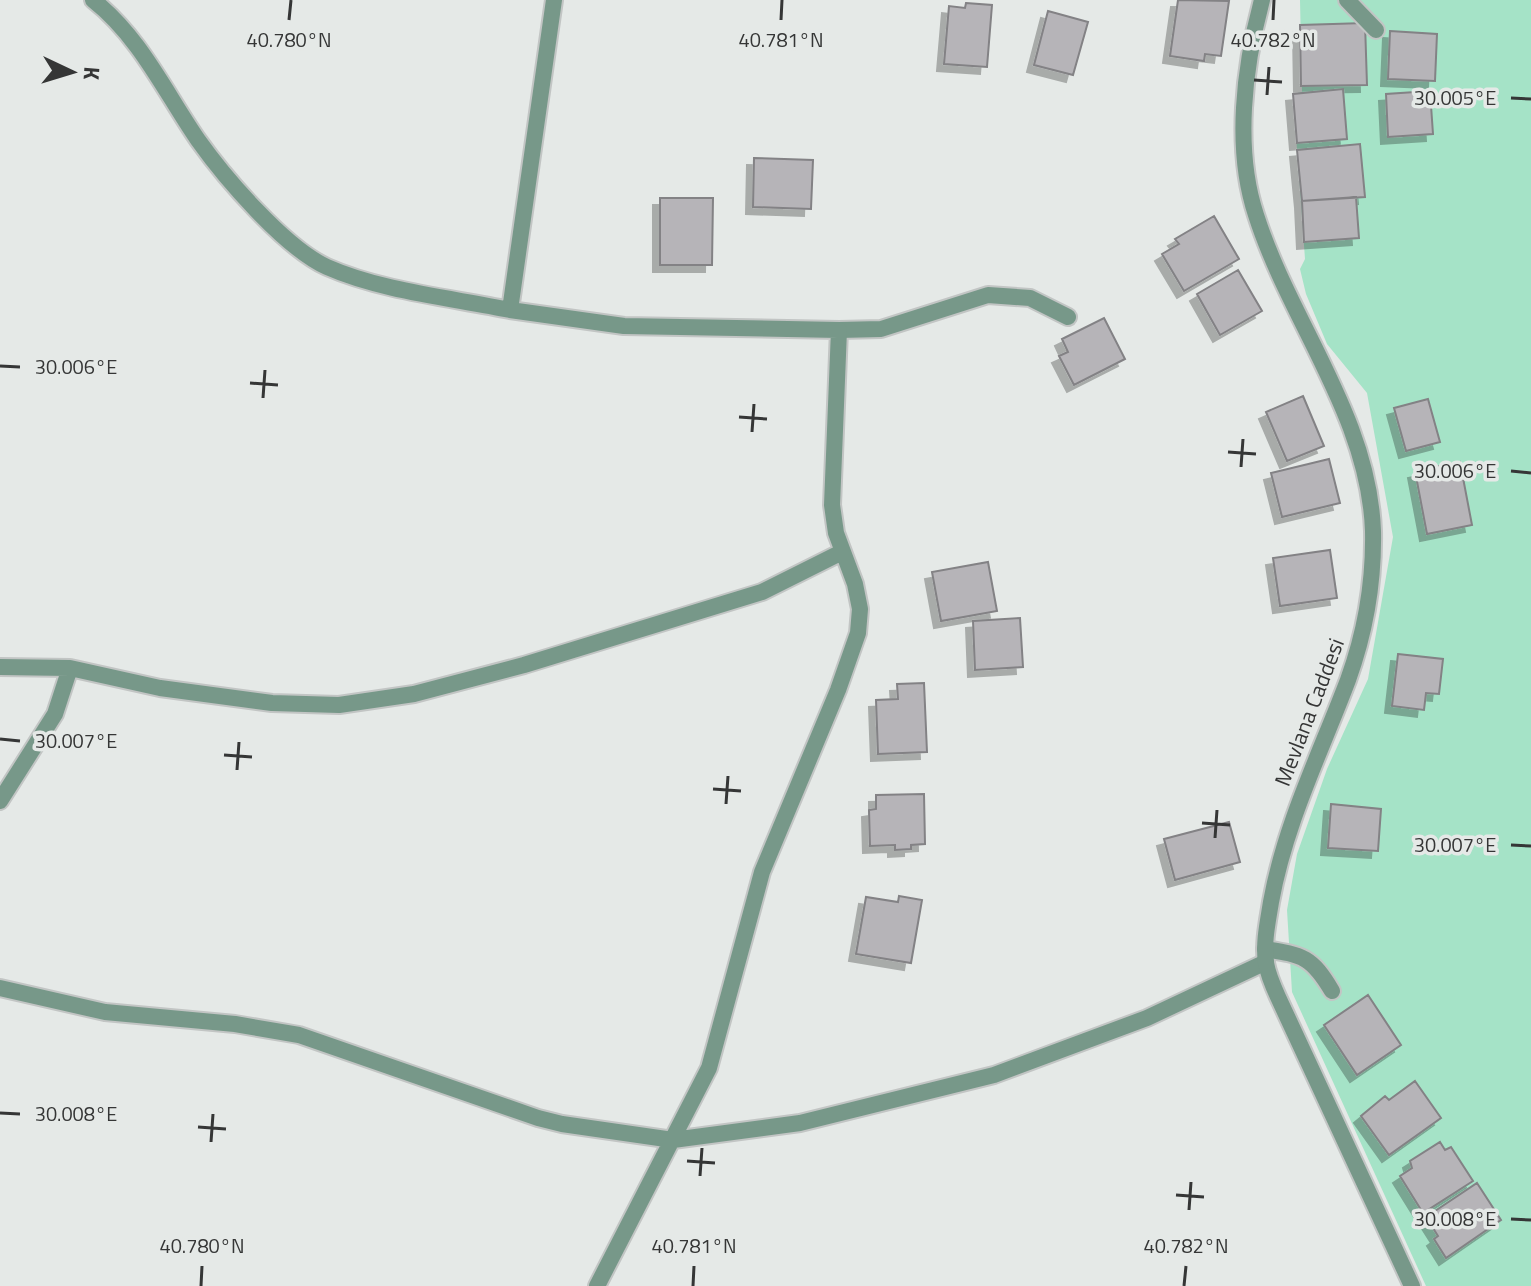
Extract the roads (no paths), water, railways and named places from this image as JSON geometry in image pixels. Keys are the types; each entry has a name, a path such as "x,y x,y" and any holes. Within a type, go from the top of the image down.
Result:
{"street":[{"path":"93,0 113,18 158,73 198,140 243,197 313,259 360,278 510,310 624,326 881,329 988,295 1030,298 1068,317"},
{"path":"510,310 554,0"},
{"name":"Mevlana Caddesi","path":"1262,0 1251,46 1247,84 1245,135 1250,193 1261,229 1353,431 1370,503 1373,532 1365,623 1349,678 1284,842 1277,868 1266,955 1278,997 1412,1286"},
{"path":"1347,0 1376,30"},
{"path":"597,1286 709,1068 762,872 838,690 858,633 860,609 855,584 842,552 832,505 839,330"},
{"path":"0,667 70,668 160,688 272,703 339,705 414,694 539,660 762,592 842,552"},
{"path":"0,801 55,714 70,668"},
{"path":"0,988 105,1012 235,1024 284,1032 538,1118 673,1140 800,1123 994,1075 1147,1018 1266,955 1304,956 1320,971 1332,991"}]}
